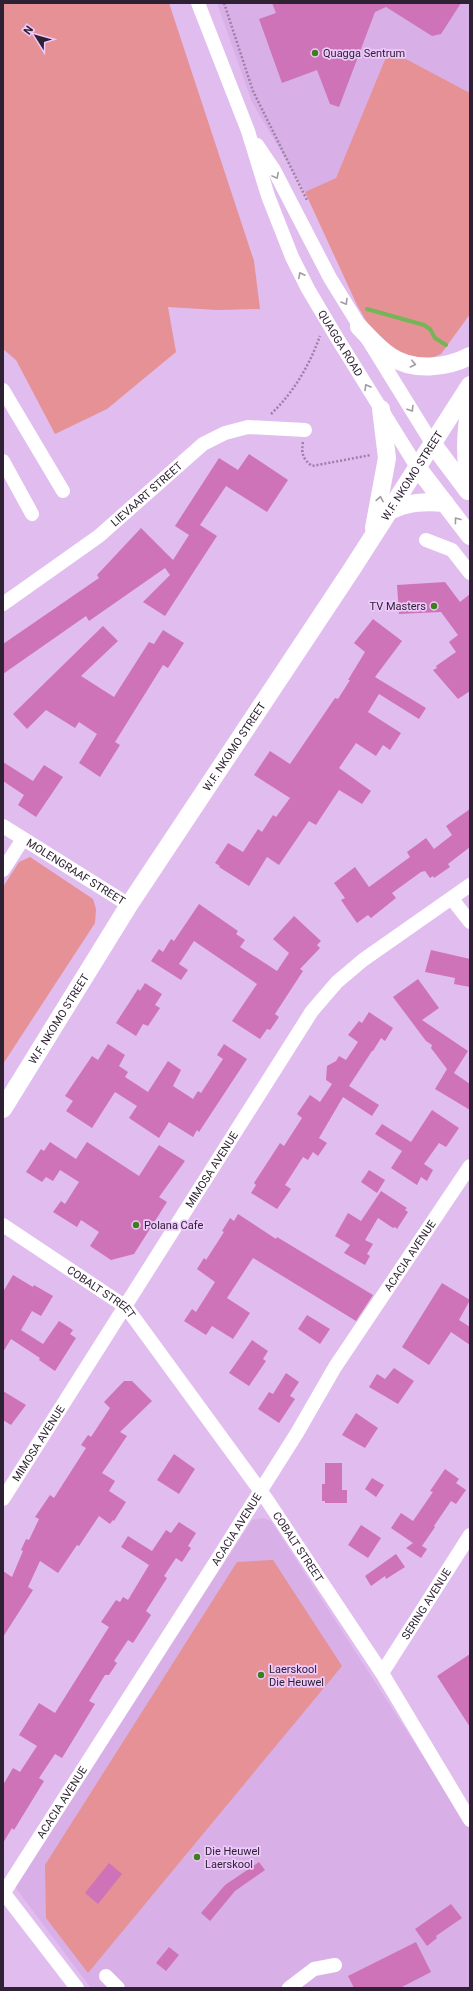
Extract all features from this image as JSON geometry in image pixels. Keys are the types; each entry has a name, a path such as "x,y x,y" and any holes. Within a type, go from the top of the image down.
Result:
{"main road":[{"path":"359,327 378,347 392,357 410,364 425,366 442,365 459,362 470,356"},
{"name":"W.F. NKOMO STREET","path":"3,1109 129,905 373,537 470,385"},
{"path":"470,408 466,432 465,452 470,493"},
{"path":"373,537 386,452 381,409"},
{"name":"QUAGGA ROAD","path":"432,443 470,493"},
{"name":"QUAGGA ROAD","path":"417,467 470,536"},
{"path":"389,511 406,504 419,501 445,503"}],"street":[{"name":"QUAGGA ROAD","path":"198,3 248,131 268,196 292,257 326,319 417,467"},
{"name":"QUAGGA ROAD","path":"248,131 274,170 330,278 432,443"},
{"path":"3,390 63,491"},
{"name":"LIEVAART STREET","path":"3,604 99,536 203,444 225,433 248,427 305,430"},
{"path":"3,461 32,514"},
{"path":"426,540 452,550 470,573"},
{"name":"MOLENGRAAF STREET","path":"3,826 129,905"},
{"name":"MOLENGRAAF STREET","path":"3,870 23,838"},
{"name":"MIMOSA AVENUE","path":"3,1499 312,1012 337,982 363,960 470,885"},
{"path":"452,899 470,922"},
{"name":"ACACIA AVENUE","path":"3,1893 261,1490 335,1367 470,1166"},
{"name":"COBALT STREET","path":"3,1225 126,1307 261,1490 382,1673 470,1820"},
{"name":"SERING AVENUE","path":"382,1673 470,1535"},
{"path":"3,1893 77,1988"},
{"path":"290,1988 314,1968 335,1965"},
{"path":"106,1976 118,1988"}],"path":[{"path":"224,3 253,91 309,206"},
{"path":"270,415 280,406 300,379 312,357 326,319"},
{"path":"305,430 302,452 305,461 312,466 386,452"}],"shaded area":[{"path":"3,3 169,3 254,261 260,309 217,310 168,307 176,352 107,409 55,434 16,360 3,349"},
{"path":"217,3 470,3 470,93 389,50 336,178 305,192 252,102"},
{"path":"389,50 470,93 470,314 441,354 424,361 405,357 376,338 357,305 305,192 336,178"},
{"path":"30,857 93,899 96,909 95,923 3,1064 3,887 19,862"},
{"name":"Laerskool Die Heuwel","path":"263,1518 271,1521 470,1829 470,1988 91,1988 15,1887 252,1520"},
{"path":"273,1560 342,1666 88,1973 46,1918 45,1865 237,1562"}],"building":[{"name":"Quagga Sentrum","path":"272,3 461,3 441,34 432,36 386,7 375,12 339,107 330,104 317,70 282,83 259,19 276,13"},
{"path":"249,454 288,480 267,512 226,486 200,525 217,536 165,616 143,602 170,575 165,568 89,621 86,616 3,674 3,644 99,578 97,575 141,528 173,560 189,535 175,526 219,458 238,470"},
{"path":"445,582 460,602 470,594 470,691 458,699 433,670 437,668 436,666 456,652 449,642 458,635 441,612 399,614 397,585"},
{"path":"373,619 402,641 375,677 426,708 419,719 379,694 368,712 401,733 390,750 383,745 376,756 356,743 339,768 371,791 362,804 339,790 316,825 309,821 279,865 267,857 249,886 215,863 228,843 243,852 258,829 262,832 273,815 276,817 290,798 254,775 270,751 290,764 335,698 338,699 350,680 348,680 365,652 354,643"},
{"path":"103,626 118,641 81,676 114,697 149,642 154,644 163,630 184,643 168,668 163,665 115,742 120,745 100,777 79,763 97,734 79,722 75,728 46,710 27,729 13,714"},
{"path":"3,762 33,781 44,765 63,777 36,817 18,805 24,795 3,781"},
{"path":"470,809 470,847 448,864 450,867 434,878 433,876 430,878 425,871 421,872 392,893 396,898 371,918 368,915 357,923 341,900 345,898 334,883 355,867 369,887 410,857 407,852 426,838 434,849 452,835 446,826"},
{"path":"199,904 238,931 236,934 245,940 240,947 277,971 289,953 273,939 294,916 321,941 317,945 320,948 300,969 303,971 275,1014 279,1017 270,1030 267,1029 260,1039 232,1021 257,984 194,941 179,964 188,970 181,980 151,961 159,949 163,952 171,939 174,941"},
{"path":"431,950 470,959 470,987 454,984 455,978 425,972"},
{"path":"418,979 439,1008 422,1020 468,1051 454,1073 470,1084 470,1110 435,1089 447,1069 431,1048 432,1045 426,1041 393,997"},
{"path":"145,983 162,994 155,1005 160,1008 148,1026 143,1024 136,1036 116,1023 138,989 140,991"},
{"path":"369,1012 393,1028 385,1041 381,1038 349,1086 379,1105 372,1116 343,1097 319,1138 327,1143 318,1156 313,1152 308,1160 303,1157 285,1185 291,1189 277,1209 251,1193 256,1185 254,1183 280,1143 284,1146 302,1118 297,1114 310,1095 320,1102 332,1084 326,1080 327,1066 336,1061 339,1056 346,1060 358,1042 348,1035 359,1021 362,1023"},
{"path":"108,1044 125,1055 119,1066 128,1072 125,1077 148,1092 168,1061 181,1070 173,1086 193,1099 198,1091 201,1093 223,1059 217,1055 224,1044 247,1059 199,1132 197,1130 193,1137 169,1122 159,1138 129,1118 137,1106 115,1092 92,1128 66,1111 73,1101 65,1096 92,1056 98,1060"},
{"path":"432,1110 459,1128 446,1147 439,1143 424,1164 433,1170 427,1181 421,1177 417,1185 391,1168 402,1151 375,1134 382,1124 411,1142"},
{"path":"50,1142 76,1159 87,1142 139,1176 159,1145 185,1161 159,1197 167,1202 134,1254 111,1260 90,1246 99,1232 81,1220 77,1227 53,1212 61,1201 65,1204 79,1182 60,1170 53,1181 46,1177 42,1182 26,1172 41,1149 44,1151"},
{"path":"369,1170 385,1180 377,1193 361,1182"},
{"path":"381,1191 407,1208 405,1210 408,1212 397,1229 378,1218 365,1240 373,1244 367,1254 370,1256 365,1265 344,1253 350,1245 335,1236 348,1213 361,1221"},
{"path":"238,1214 276,1239 277,1237 373,1295 356,1321 253,1258 227,1298 250,1313 233,1339 212,1326 206,1335 184,1321 192,1309 196,1312 215,1282 197,1269 204,1258 206,1260 224,1232 222,1231 230,1218 234,1221"},
{"path":"13,1275 33,1287 34,1285 53,1296 41,1316 32,1311 21,1330 43,1344 59,1321 73,1330 70,1334 76,1338 55,1371 39,1360 40,1358 11,1339 3,1352 3,1292"},
{"path":"442,1283 470,1300 459,1320 470,1327 470,1345 451,1332 429,1365 402,1347"},
{"path":"307,1315 330,1329 320,1344 298,1329"},
{"path":"252,1340 268,1351 263,1359 266,1361 249,1386 229,1373"},
{"path":"394,1368 414,1381 398,1404 369,1387 377,1374 385,1379"},
{"path":"286,1373 299,1382 290,1396 295,1399 279,1423 258,1409 269,1392 273,1394"},
{"path":"124,1381 132,1381 152,1401 120,1432 127,1436 102,1473 115,1481 109,1491 126,1502 114,1521 113,1520 110,1524 99,1516 79,1546 77,1545 58,1573 40,1561 28,1587 33,1590 3,1637 3,1571 12,1577 23,1551 21,1550 26,1539 29,1540 39,1519 35,1517 50,1495 54,1498 86,1448 81,1445 88,1435 91,1437 110,1408 104,1402"},
{"path":"3,1391 26,1405 11,1425 3,1420"},
{"path":"356,1413 378,1428 365,1448 342,1435"},
{"path":"174,1454 195,1469 179,1494 157,1480"},
{"path":"325,1463 342,1463 342,1490 347,1490 347,1503 325,1503 325,1501 322,1501 322,1484 325,1484"},
{"path":"445,1469 459,1479 456,1483 466,1490 456,1504 451,1501 434,1526 435,1527 422,1546 427,1549 421,1558 406,1548 413,1543 391,1528 401,1513 413,1521 433,1492 430,1491"},
{"path":"372,1478 384,1485 376,1497 365,1489"},
{"path":"179,1522 196,1533 188,1546 191,1548 182,1562 176,1558 164,1576 167,1578 146,1611 151,1615 133,1643 128,1640 114,1661 117,1663 109,1675 105,1675 89,1701 95,1704 62,1758 55,1754 39,1778 44,1781 14,1830 12,1828 3,1843 3,1785 13,1768 20,1772 37,1746 19,1735 39,1703 55,1713 109,1627 101,1622 116,1600 120,1602 123,1597 128,1600 149,1565 121,1547 128,1536 152,1551 166,1530 171,1533"},
{"path":"361,1525 381,1538 368,1558 348,1545"},
{"path":"396,1554 405,1567 386,1579 385,1576 371,1586 365,1576"},
{"path":"470,1654 470,1727 437,1676"},
{"path":"259,1862 265,1870 235,1891 210,1921 201,1913 225,1885"},
{"path":"109,1863 122,1874 98,1904 85,1893"},
{"path":"451,1904 462,1918 436,1936 437,1938 427,1946 415,1929"},
{"path":"416,1942 431,1972 400,1988 354,1988 348,1976"},
{"path":"169,1947 179,1955 166,1971 156,1963"}],"waterway":[{"path":"367,309 424,325 430,329 435,338 446,345"}],"place":[{"name":"Quagga Sentrum","path":"315,53"},
{"name":"TV Masters","path":"434,606"},
{"name":"Polana Cafe","path":"136,1225"},
{"name":"Laerskool Die Heuwel","path":"261,1675"},
{"name":"Die Heuwel Laerskool","path":"197,1857"}]}
